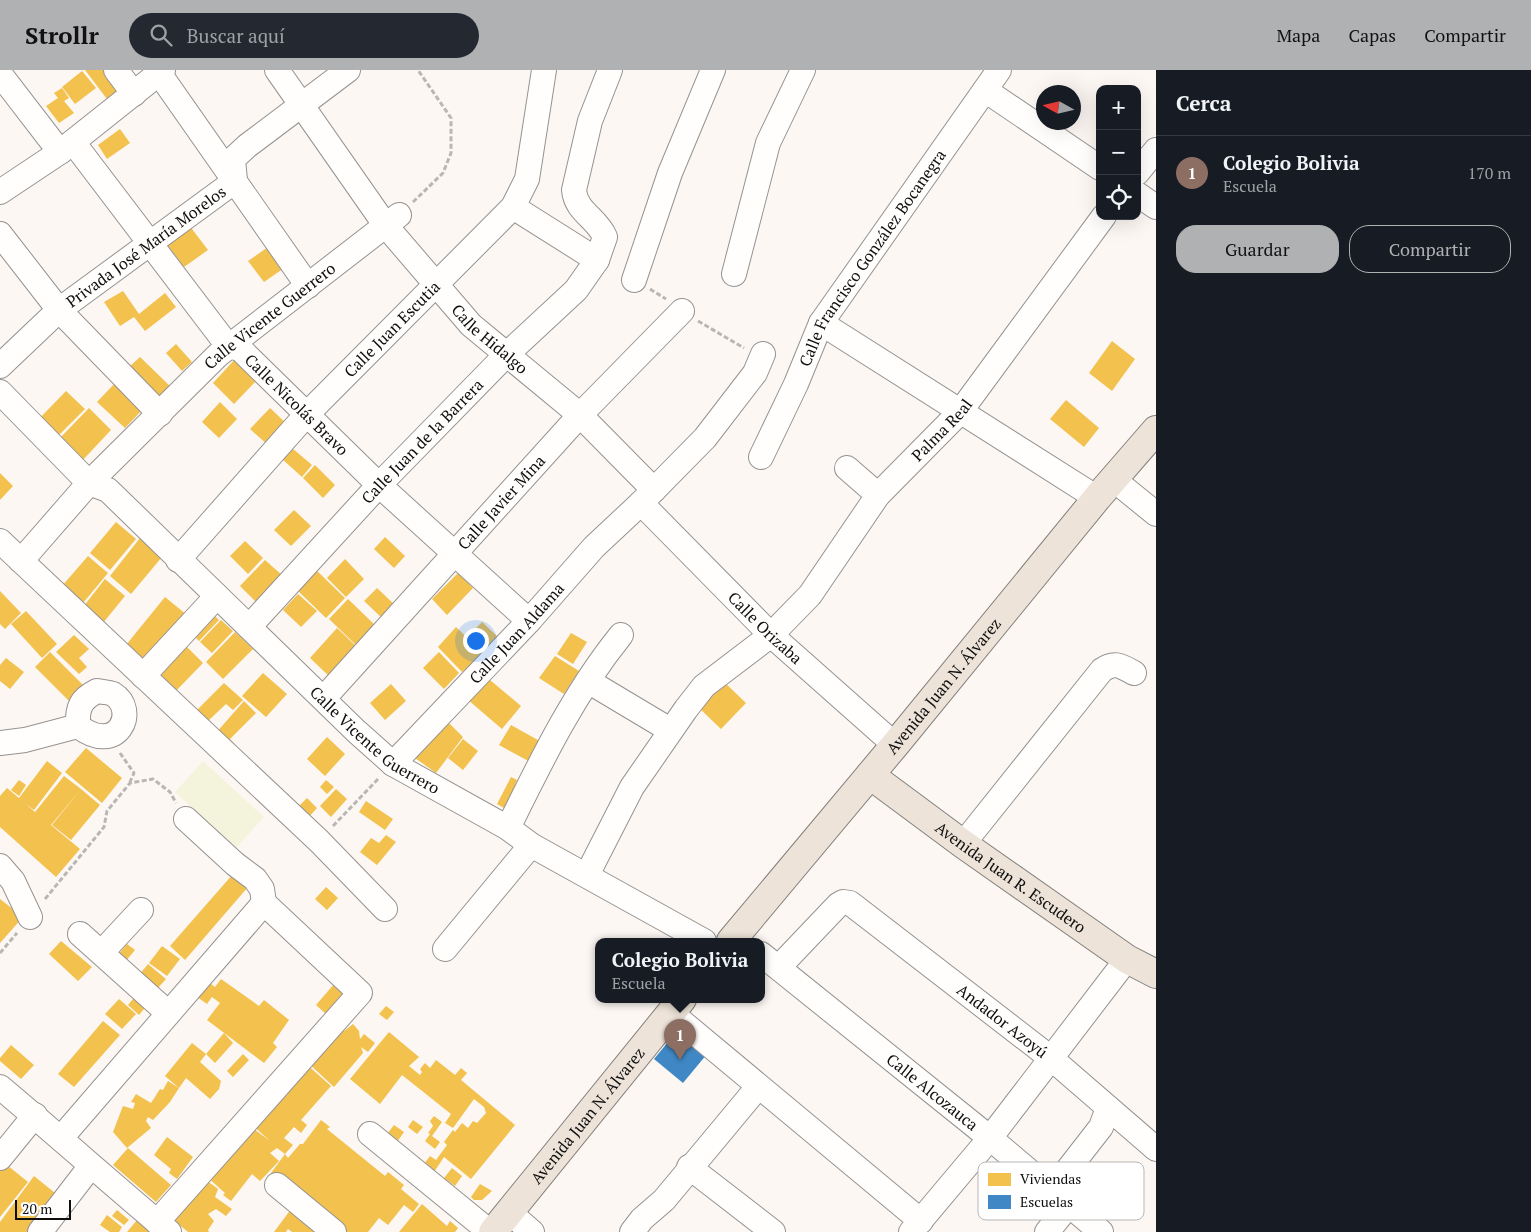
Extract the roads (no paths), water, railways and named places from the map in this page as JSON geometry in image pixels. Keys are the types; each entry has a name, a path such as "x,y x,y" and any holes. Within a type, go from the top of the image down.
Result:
{"main road":[{"name":"Avenida Juan N. Álvarez","path":"738,938 1105,488 1156,430"},
{"name":"Avenida Juan R. Escudero","path":"870,775 963,844 1127,959 1156,974"},
{"name":"Avenida Juan N. Álvarez","path":"497,1225 676,1005"}],"street":[{"path":"116,70 134,94"},
{"name":"Calle Hidalgo","path":"277,70 302,105 393,220 437,284 471,325 580,415 647,497"},
{"name":"Privada José María Morelos","path":"0,366 59,310 235,181 233,159 247,146 348,70"},
{"name":"Calle Juan Escutia","path":"178,560 307,414 513,207 527,179 544,70"},
{"name":"Calle Juan de la Barrera","path":"249,627 379,485 506,355 576,290 597,260 604,237 602,231 575,201 574,190 590,121 610,70"},
{"path":"634,280 670,173 713,70"},
{"path":"734,274 768,143 803,70"},
{"name":"Calle Francisco González Bocanegra","path":"761,457 796,384 820,323 999,70"},
{"path":"0,192 67,147 161,71 308,286"},
{"name":"Calle Nicolás Bravo","path":"0,74 67,147 148,244 228,346 240,349 379,485 529,621"},
{"path":"985,90 1096,165"},
{"path":"1141,168 1156,150"},
{"path":"1141,197 1156,207"},
{"path":"513,207 597,260"},
{"name":"Calle Vicente Guerrero","path":"21,561 89,483 228,346 393,220"},
{"name":"Palma Real","path":"587,875 632,787 670,730 704,686 771,635 810,595 878,495 960,412 1101,220"},
{"path":"0,234 59,310 160,414"},
{"name":"Calle Javier Mina","path":"324,698 580,415 682,311"},
{"path":"820,323 960,412 1156,514"},
{"name":"Calle Juan Aldama","path":"393,764 529,621 594,547 705,438 755,373 763,354"},
{"name":"Calle Vicente Guerrero","path":"0,392 89,483 108,490 178,560 324,698 356,731 393,764 508,828 531,845 699,938"},
{"path":"847,468 878,495"},
{"name":"Calle Orizaba","path":"647,497 771,635 895,745"},
{"path":"0,541 319,841 386,909"},
{"path":"142,676 217,596"},
{"path":"508,828 564,719 621,635"},
{"path":"963,844 1102,670 1109,665 1118,664 1134,673"},
{"path":"588,681 670,730"},
{"path":"97,691 112,694 123,704 125,718 118,731 105,738 90,735 78,726 77,710 84,698 97,691"},
{"path":"0,743 25,740 78,726"},
{"path":"0,1087 35,1115 90,1166 163,1227 360,993 264,902 262,889 256,879 186,819"},
{"path":"445,949 531,845"},
{"path":"0,866 12,881 30,917"},
{"path":"61,1138 264,902"},
{"name":"Andador Azoyú","path":"770,961 843,902 850,903 1052,1058 1156,1149"},
{"path":"102,952 141,910"},
{"path":"80,934 168,1013"},
{"path":"676,1005 758,1086 916,1226 990,1138 1127,959"},
{"name":"Calle Alcozauca","path":"770,961 1019,1162"},
{"path":"632,1232 642,1219 664,1200 689,1167 758,1086"},
{"path":"1081,1162 1101,1127 1108,1108"},
{"path":"0,1158 35,1115"},
{"path":"370,1134 497,1225 532,1232"},
{"path":"40,1232 90,1166"},
{"path":"689,1167 768,1230"},
{"path":"277,1185 334,1232"},
{"path":"1048,1232 1052,1220"},
{"name":"Calle Alcozauca","path":"1087,1220 1101,1232"}],"place":[{"name":"Colegio Bolivia","path":"680,1060"}]}
